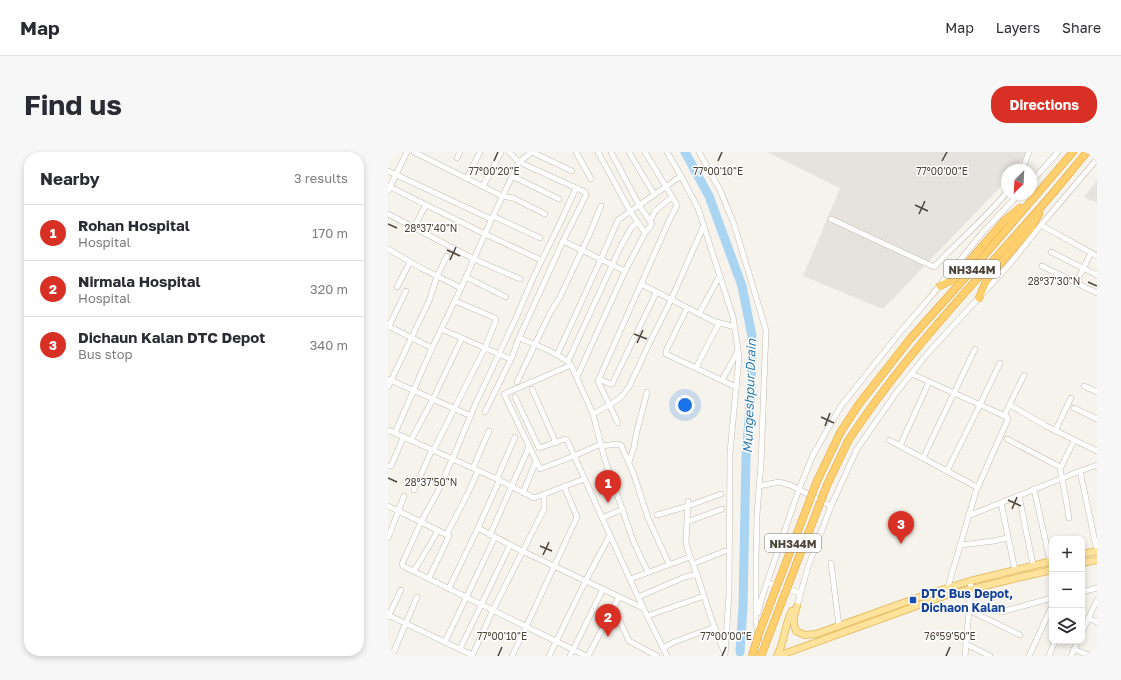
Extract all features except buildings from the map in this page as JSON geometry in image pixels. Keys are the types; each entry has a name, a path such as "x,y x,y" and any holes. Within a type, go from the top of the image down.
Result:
{"highway":[{"name":"NH344M","path":"1037,193 1073,152"},
{"name":"NH344M","path":"761,656 827,485 848,441 894,376 963,294 1040,208 1087,152"},
{"path":"940,286 954,279 1004,221 1030,200"},
{"name":"NH344M","path":"752,656 759,633 812,494 840,433 859,404 910,339 1031,200"},
{"path":"979,298 986,279 1031,228 1039,214 1040,208"}],"main road":[{"path":"1085,553 1097,551"},
{"path":"1085,562 1097,560"},
{"path":"797,606 793,617 796,631 800,634 808,636 948,587 1049,561"},
{"path":"777,656 947,595 1049,571"},
{"path":"777,656 781,649 791,612 797,606"},
{"path":"890,607 893,614"}],"street":[{"path":"407,152 389,188 541,260"},
{"path":"414,152 425,155 502,196 513,198 545,214"},
{"path":"457,158 460,152"},
{"path":"467,178 480,152"},
{"path":"483,186 501,152"},
{"path":"485,412 512,357 519,338 563,241 586,195 585,192 519,162 509,152"},
{"path":"395,433 432,348 519,162 532,152 572,170"},
{"path":"576,152 591,179"},
{"path":"598,152 630,211 645,233"},
{"path":"577,378 625,271 645,233 652,224 639,205 610,152"},
{"path":"629,152 654,194"},
{"path":"618,424 598,382 640,284 677,205 645,152"},
{"path":"667,152 698,208 704,225 733,317 739,357 730,453 729,594 725,655"},
{"path":"698,152 720,190 734,224 766,330 756,535 756,621 761,656"},
{"path":"1024,164 1029,152"},
{"path":"1037,175 1058,152"},
{"path":"797,606 808,566 831,506 856,449 896,393 933,347 1009,264 1097,159"},
{"path":"388,171 540,238"},
{"path":"512,176 559,199"},
{"path":"557,355 618,220 681,176"},
{"path":"576,188 562,221 541,260 498,354 437,493 421,522 402,564 587,656 619,597"},
{"path":"650,221 655,211 672,197"},
{"path":"831,219 934,267 1001,199"},
{"path":"756,621 767,583 799,489 813,455 840,406 983,232 1013,200"},
{"path":"998,202 1005,209"},
{"path":"414,227 426,205"},
{"path":"517,382 582,250 601,206"},
{"path":"388,214 474,259 520,279"},
{"path":"638,222 631,228 620,248 570,363 504,394 540,469 601,445 621,445 629,462 648,518 669,564"},
{"path":"593,414 622,396 629,387 671,300 704,225"},
{"path":"1041,225 1097,256"},
{"path":"563,241 625,271"},
{"path":"388,249 461,288"},
{"path":"1051,252 1097,275"},
{"path":"1076,283 1091,253"},
{"path":"388,387 447,256"},
{"path":"397,287 410,262"},
{"path":"1042,266 1097,293"},
{"path":"699,314 720,275"},
{"path":"466,277 506,297"},
{"path":"640,284 699,314 719,323 735,327"},
{"path":"406,291 389,326 432,348"},
{"path":"599,379 612,384 656,293"},
{"path":"414,490 485,348 496,319 455,301"},
{"path":"687,308 666,353 736,387"},
{"path":"696,368 719,323"},
{"path":"442,329 508,358 512,357"},
{"path":"411,440 433,399 462,338"},
{"path":"519,338 557,355 570,363 593,414 605,460 634,543 648,572"},
{"path":"923,458 975,348"},
{"path":"722,380 738,351"},
{"path":"947,471 1000,363"},
{"path":"912,374 1007,417 1008,420 977,488 947,595"},
{"path":"1004,416 1024,375"},
{"path":"390,380 471,416"},
{"path":"900,446 929,382"},
{"path":"1084,386 1097,392"},
{"path":"532,389 556,443"},
{"path":"629,462 647,392"},
{"path":"515,397 538,448 566,439 643,608 667,656"},
{"path":"1055,431 1070,398"},
{"path":"1010,405 1055,431 1097,451"},
{"path":"1074,408 1097,419"},
{"path":"388,430 404,436 535,498 584,479"},
{"path":"429,578 449,537 447,534 463,502 489,431"},
{"path":"388,466 391,466 404,436"},
{"path":"449,588 478,528 515,437"},
{"path":"1007,439 1060,467"},
{"path":"889,440 977,488"},
{"path":"1069,518 1060,467 1074,440"},
{"path":"445,642 493,536 529,447"},
{"path":"523,493 536,461"},
{"path":"968,516 1097,465"},
{"path":"1080,471 1097,551"},
{"path":"759,486 779,482 790,485 831,506"},
{"path":"512,656 577,517 564,486"},
{"path":"1034,489 1049,553"},
{"path":"401,590 388,616 406,623 472,656 493,610 544,509 544,494"},
{"path":"657,515 688,503 721,494"},
{"path":"388,538 404,496"},
{"path":"1019,496 1033,565"},
{"path":"688,503 686,543 725,655"},
{"path":"1000,503 1015,570"},
{"path":"388,506 447,534"},
{"path":"602,518 623,509"},
{"path":"687,522 722,509"},
{"path":"478,528 522,551 643,608"},
{"path":"414,571 438,530"},
{"path":"549,656 610,535"},
{"path":"960,545 1008,538"},
{"path":"460,649 510,545"},
{"path":"693,564 725,551"},
{"path":"630,579 690,556"},
{"path":"831,563 839,626"},
{"path":"638,597 697,574"},
{"path":"965,656 971,589 970,581"},
{"path":"767,583 800,593"},
{"path":"1085,591 1097,588"},
{"path":"570,656 603,589"},
{"path":"647,616 704,596"},
{"path":"392,656 417,597"},
{"path":"1001,612 1049,599"},
{"path":"1085,625 1097,600"},
{"path":"614,608 628,641 657,656"},
{"path":"1029,656 1051,608"},
{"path":"969,610 1020,635"},
{"path":"1088,618 1097,622"},
{"path":"663,648 674,642 715,627"},
{"path":"966,644 990,656"},
{"path":"1049,656 1054,644"},
{"path":"1071,656 1076,644"},
{"path":"1074,649 1090,656"}],"shaded area":[{"path":"767,152 1029,152 1019,164 1001,164 1001,186 883,309 803,276 840,188"},
{"path":"1097,180 1097,203 1084,197"}],"waterway":[{"name":"Mungeshpur Drain","path":"685,152 709,196 742,286 752,336 751,392 746,458 743,607 740,652"}],"place":[{"name":"Rohan Hospital","path":"608,503"},
{"name":"Dichaun Kalan DTC Depot","path":"901,544"},
{"name":"DTC Bus Depot, Dichaon Kalan","path":"913,600"},
{"name":"Nirmala Hospital","path":"608,637"}]}
